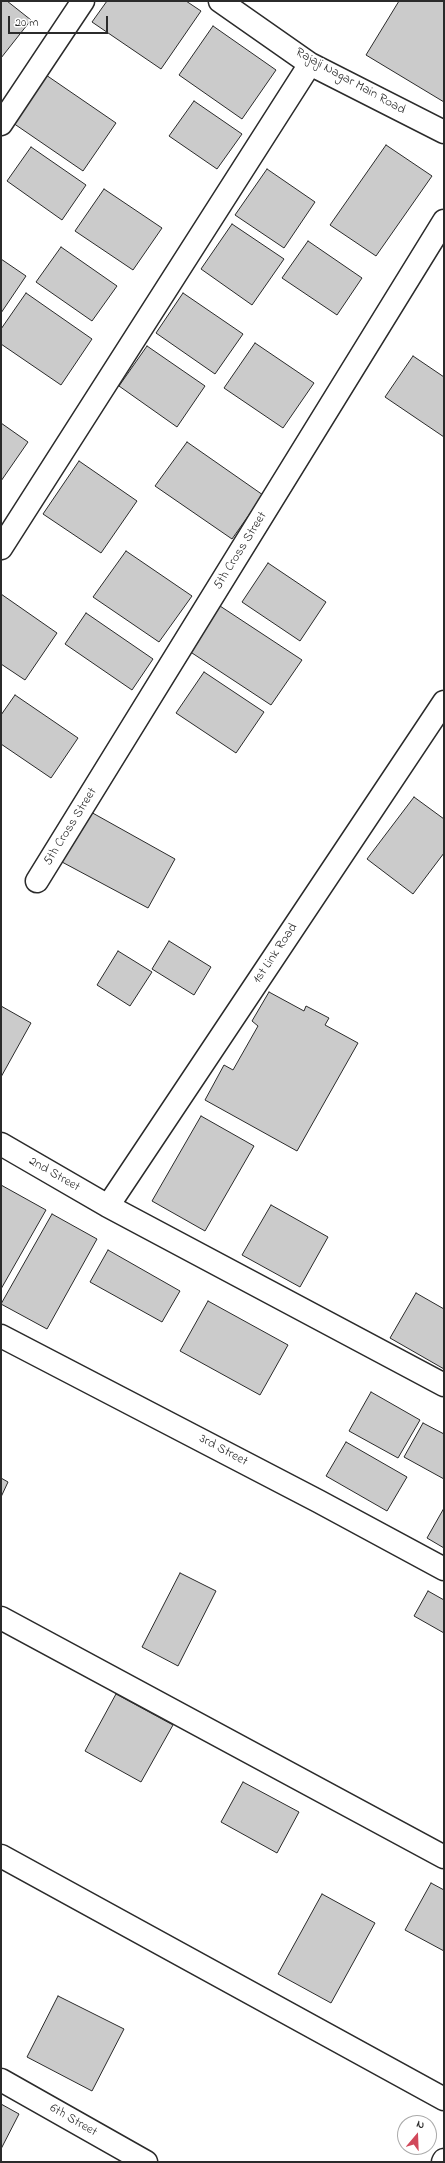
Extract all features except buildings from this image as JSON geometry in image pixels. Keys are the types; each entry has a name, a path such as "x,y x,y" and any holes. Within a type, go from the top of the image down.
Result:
{"street":[{"path":"2,121 83,1"},
{"name":"Rajaji Nagar Main Road","path":"220,1 310,64 444,132"},
{"path":"1,548 310,64"},
{"name":"5th Cross Street","path":"38,882 444,221"},
{"name":"1st Link Road","path":"108,1206 444,702"},
{"name":"2nd Street","path":"1,1144 108,1206 444,1385"},
{"name":"3rd Street","path":"1,1336 311,1497 444,1569"},
{"path":"1,1618 444,1857"},
{"path":"1,1856 444,2099"},
{"name":"6th Street","path":"1,2080 146,2162"}]}
